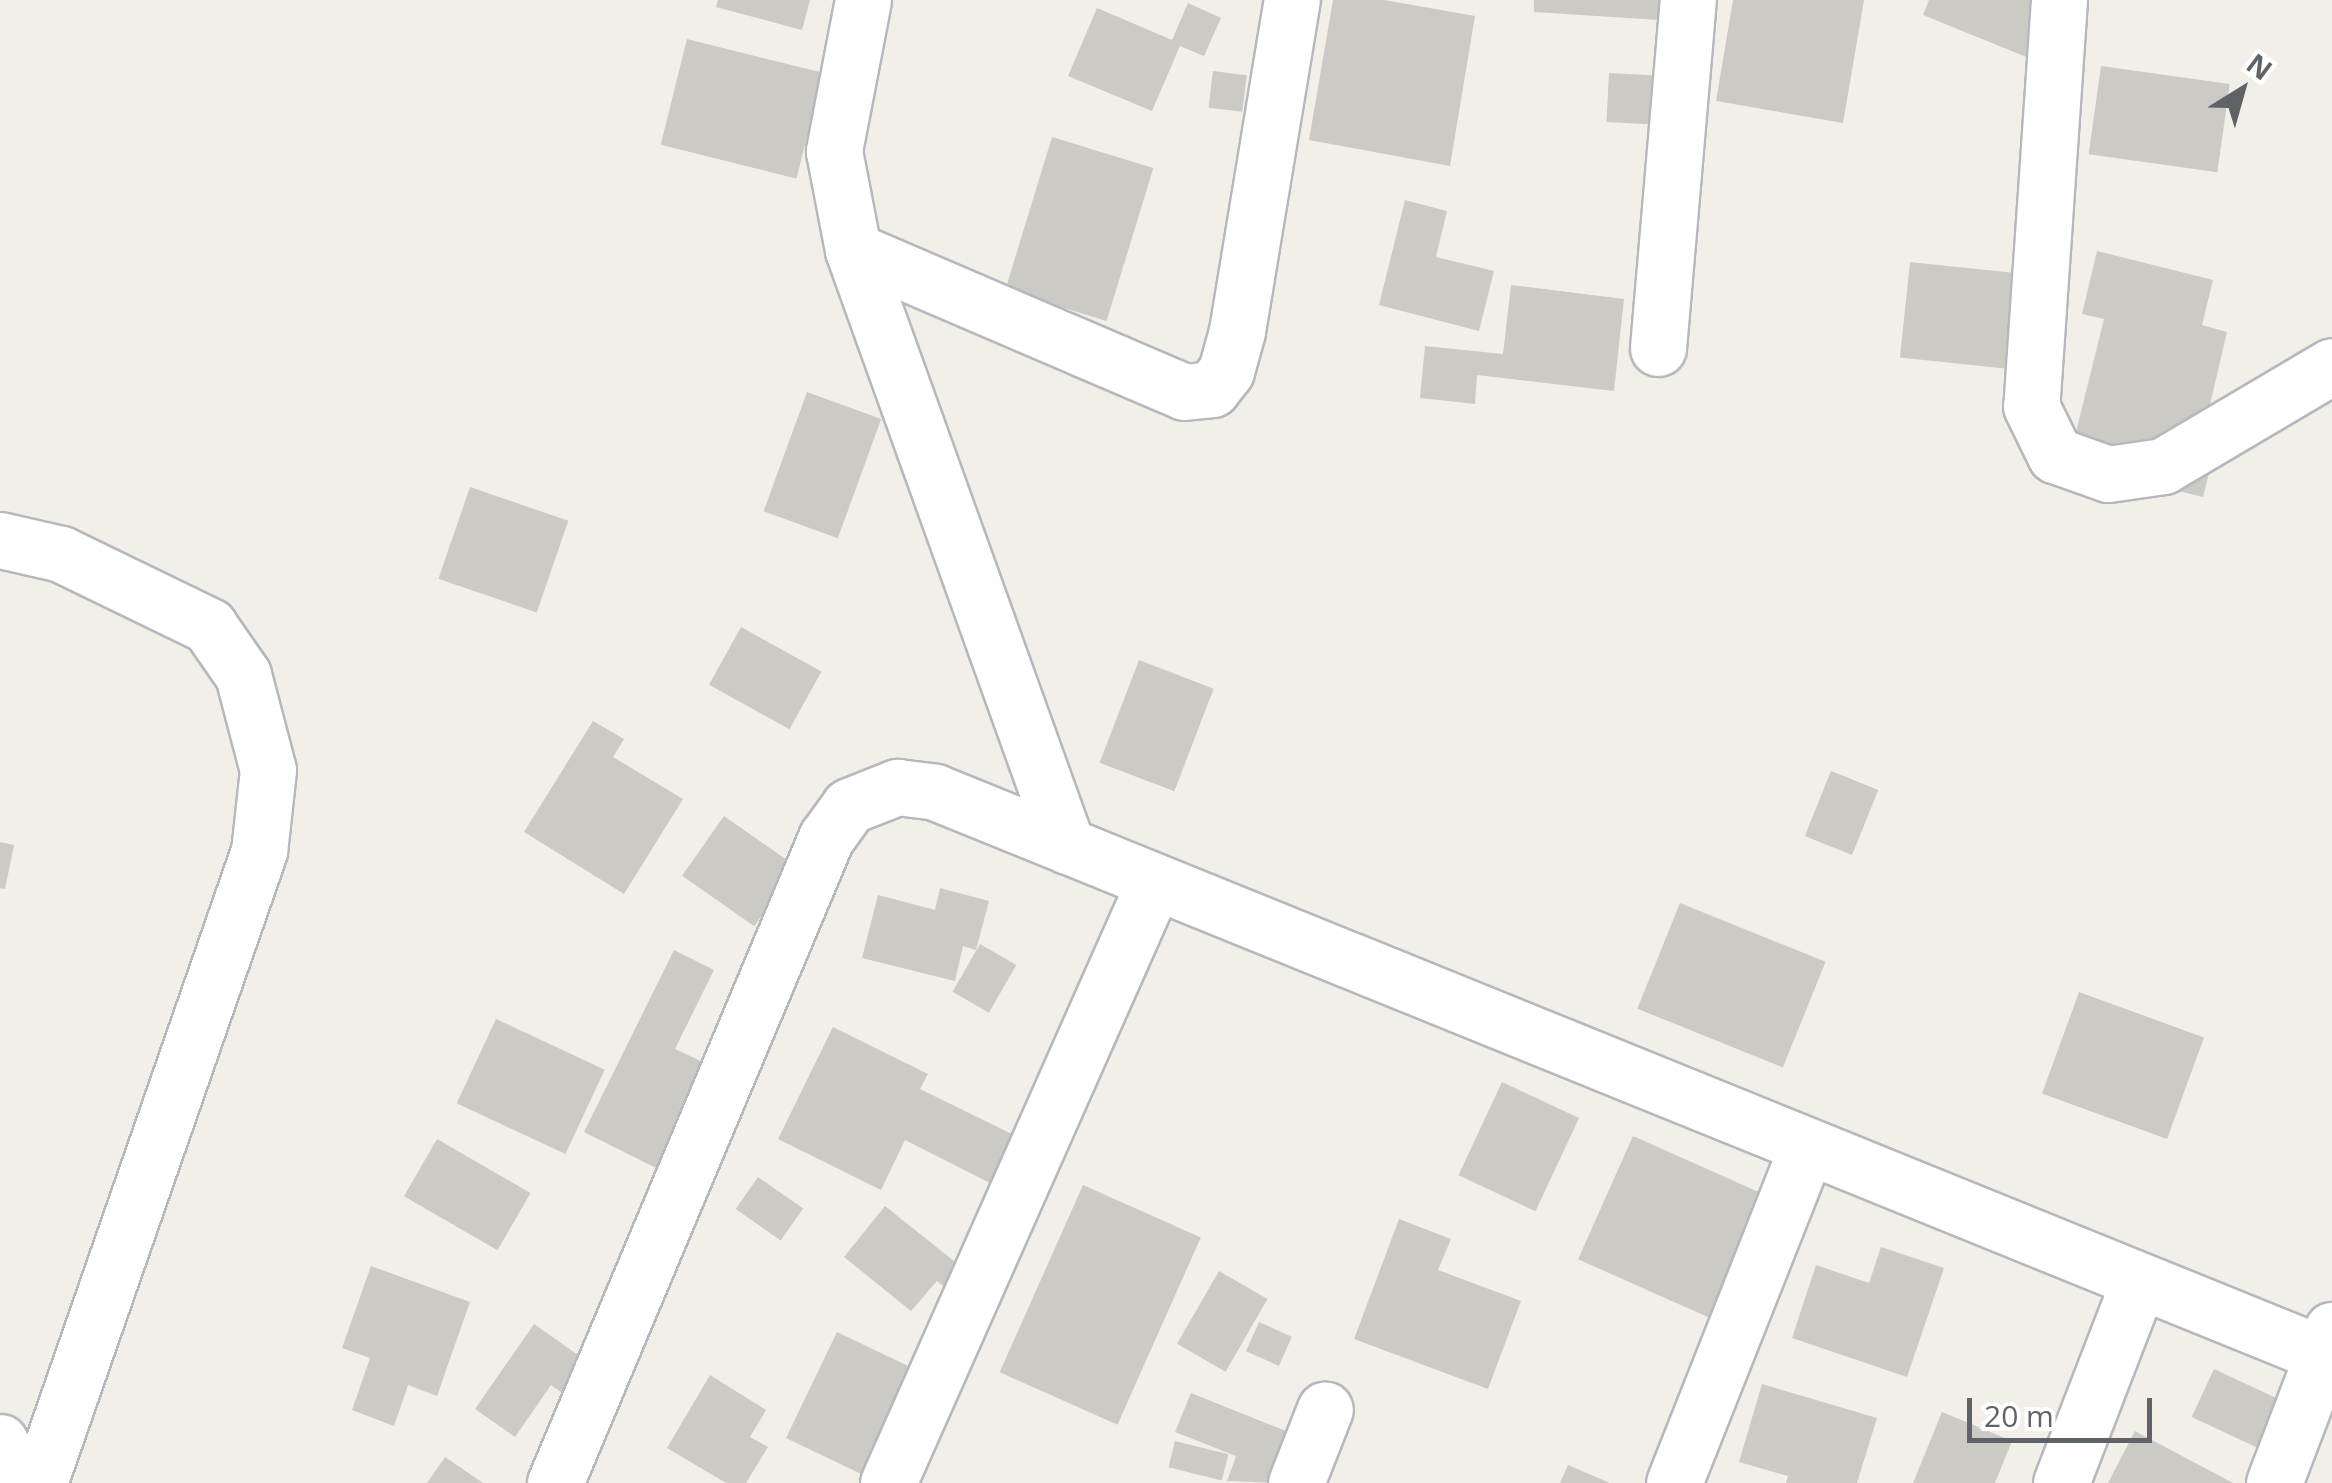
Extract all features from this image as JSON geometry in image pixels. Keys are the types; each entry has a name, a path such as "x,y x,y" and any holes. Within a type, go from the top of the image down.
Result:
{"street":[{"path":"863,0 834,152 853,250 1067,846"},
{"path":"853,250 1184,392 1212,389 1226,371 1237,331 1292,0"},
{"path":"1658,348 1688,0"},
{"path":"2059,0 2032,406 2055,454 2108,474 2162,466 2332,366"},
{"path":"0,540 61,554 209,626 243,675 268,770 259,852 39,1483"},
{"path":"554,1483 826,838 849,806 897,787 934,792 1806,1149 2139,1281 2328,1347 2274,1483"},
{"path":"888,1483 1154,882"},
{"path":"1674,1483 1806,1149"},
{"path":"2061,1483 2139,1281"},
{"path":"1296,1483 1325,1410"},
{"path":"0,1442 20,1483"}],"building":[{"path":"718,0 810,0 802,30 716,7"},
{"path":"1333,0 1384,0 1475,16 1450,166 1309,140"},
{"path":"1534,0 1661,0 1659,20 1534,12"},
{"path":"1733,0 1864,0 1843,123 1716,101"},
{"path":"1929,0 2052,0 2029,58 1923,15"},
{"path":"1188,3 1221,18 1204,56 1180,46 1152,111 1068,76 1097,8 1172,40"},
{"path":"687,39 823,73 796,179 661,145"},
{"path":"2101,66 2230,84 2217,172 2089,154"},
{"path":"1213,71 1247,75 1242,112 1208,108"},
{"path":"1609,73 1666,76 1663,125 1606,122"},
{"path":"1052,137 1153,168 1107,321 1005,290"},
{"path":"1405,200 1447,211 1436,257 1494,271 1479,331 1379,305"},
{"path":"2097,251 2213,280 2202,325 2227,332 2208,413 2223,417 2203,497 2068,464 2104,319 2082,314"},
{"path":"1910,262 2017,273 2007,369 1900,357"},
{"path":"1511,285 1624,299 1614,391 1477,375 1475,404 1420,398 1425,346 1503,354"},
{"path":"807,392 881,419 838,538 764,511"},
{"path":"470,487 568,521 537,613 438,579"},
{"path":"741,627 821,672 789,729 709,685"},
{"path":"1139,660 1214,689 1174,791 1100,763"},
{"path":"593,721 624,739 613,757 683,799 624,894 524,832"},
{"path":"1831,771 1878,790 1852,855 1805,836"},
{"path":"724,816 796,866 754,926 682,876"},
{"path":"0,842 14,845 5,889 0,888"},
{"path":"940,888 989,901 976,950 963,946 955,981 862,958 878,895 935,910"},
{"path":"1680,903 1826,962 1783,1068 1637,1009"},
{"path":"980,944 1016,965 989,1013 952,992"},
{"path":"674,950 714,970 675,1049 718,1069 666,1173 584,1132"},
{"path":"2079,992 2204,1037 2167,1139 2042,1093"},
{"path":"496,1019 605,1070 565,1154 457,1103"},
{"path":"833,1027 928,1074 920,1089 1018,1137 994,1185 905,1140 881,1190 778,1139"},
{"path":"1502,1082 1579,1118 1536,1211 1458,1175"},
{"path":"1633,1136 1780,1201 1725,1325 1578,1259"},
{"path":"437,1139 531,1193 498,1250 404,1196"},
{"path":"758,1177 803,1209 781,1240 736,1209"},
{"path":"1083,1185 1201,1237 1117,1425 1000,1372"},
{"path":"885,1206 974,1277 958,1298 937,1281 911,1311 844,1257"},
{"path":"1399,1219 1451,1239 1438,1270 1521,1301 1488,1389 1354,1339"},
{"path":"1881,1247 1944,1268 1907,1377 1792,1338 1816,1265 1869,1283"},
{"path":"371,1266 470,1302 437,1396 408,1385 394,1426 352,1410 370,1358 342,1348"},
{"path":"1219,1271 1267,1299 1225,1372 1177,1344"},
{"path":"1259,1322 1292,1337 1279,1366 1246,1351"},
{"path":"534,1324 602,1372 580,1405 551,1385 515,1437 475,1409"},
{"path":"837,1332 948,1385 880,1483 786,1438"},
{"path":"2214,1369 2299,1409 2277,1457 2192,1417"},
{"path":"710,1375 766,1410 750,1437 768,1447 746,1483 726,1483 667,1448"},
{"path":"1762,1384 1877,1418 1857,1483 1786,1483 1788,1476 1739,1462"},
{"path":"1191,1393 1296,1435 1277,1483 1227,1481 1236,1456 1175,1432"},
{"path":"1942,1412 2012,1441 1995,1483 1913,1483"},
{"path":"2135,1431 2233,1483 2108,1483"},
{"path":"1175,1441 1228,1454 1222,1481 1168,1467"},
{"path":"445,1457 483,1483 427,1483"},
{"path":"1568,1465 1610,1483 1560,1483"}]}
